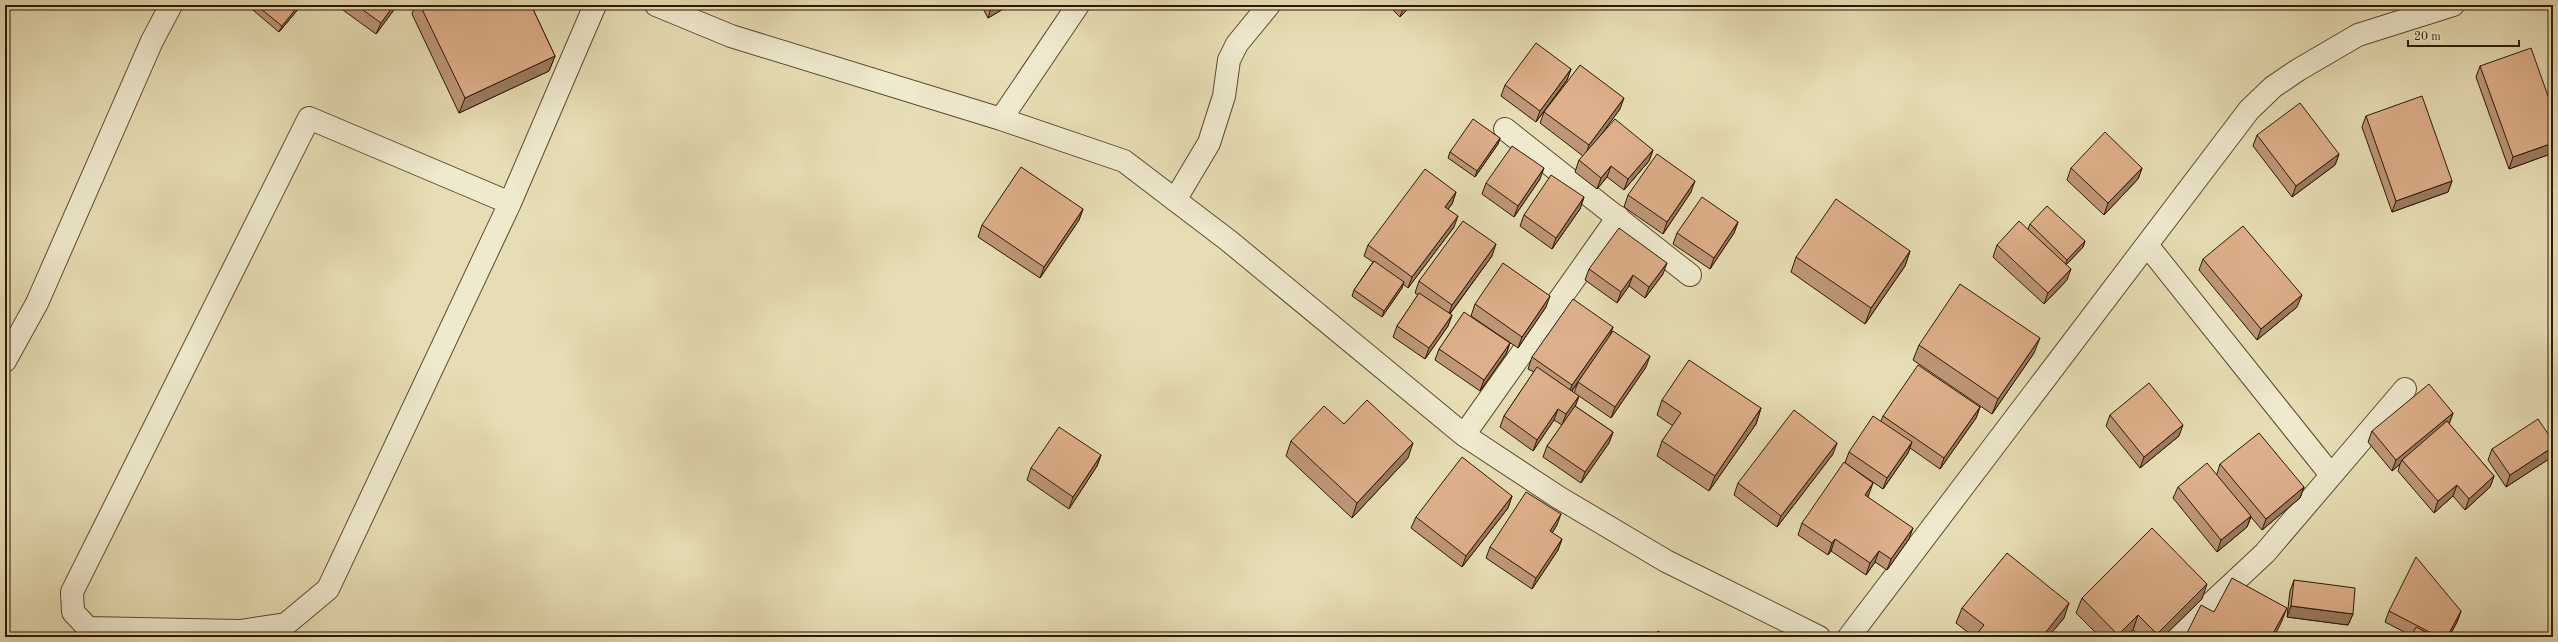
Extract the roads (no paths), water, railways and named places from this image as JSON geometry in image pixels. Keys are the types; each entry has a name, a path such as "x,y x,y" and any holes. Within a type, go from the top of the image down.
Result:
{"street":[{"path":"5,361 37,303 152,41 171,5"},
{"path":"510,203 309,118 72,592 73,612 88,628 240,634 286,624 328,589 510,203 595,5"},
{"path":"656,5 731,36 1002,119 1124,161 1229,241 1464,435 1558,497 1666,561 1819,637"},
{"path":"1002,119 1078,5"},
{"path":"1175,200 1209,143 1219,117 1232,55 1237,44 1269,5"},
{"path":"1850,637 2250,110 2274,87 2358,35 2453,5"},
{"path":"1505,128 1690,275"},
{"path":"1464,435 1618,217"},
{"path":"2147,245 2331,475"},
{"path":"2175,637 2265,552 2405,390"}]}
